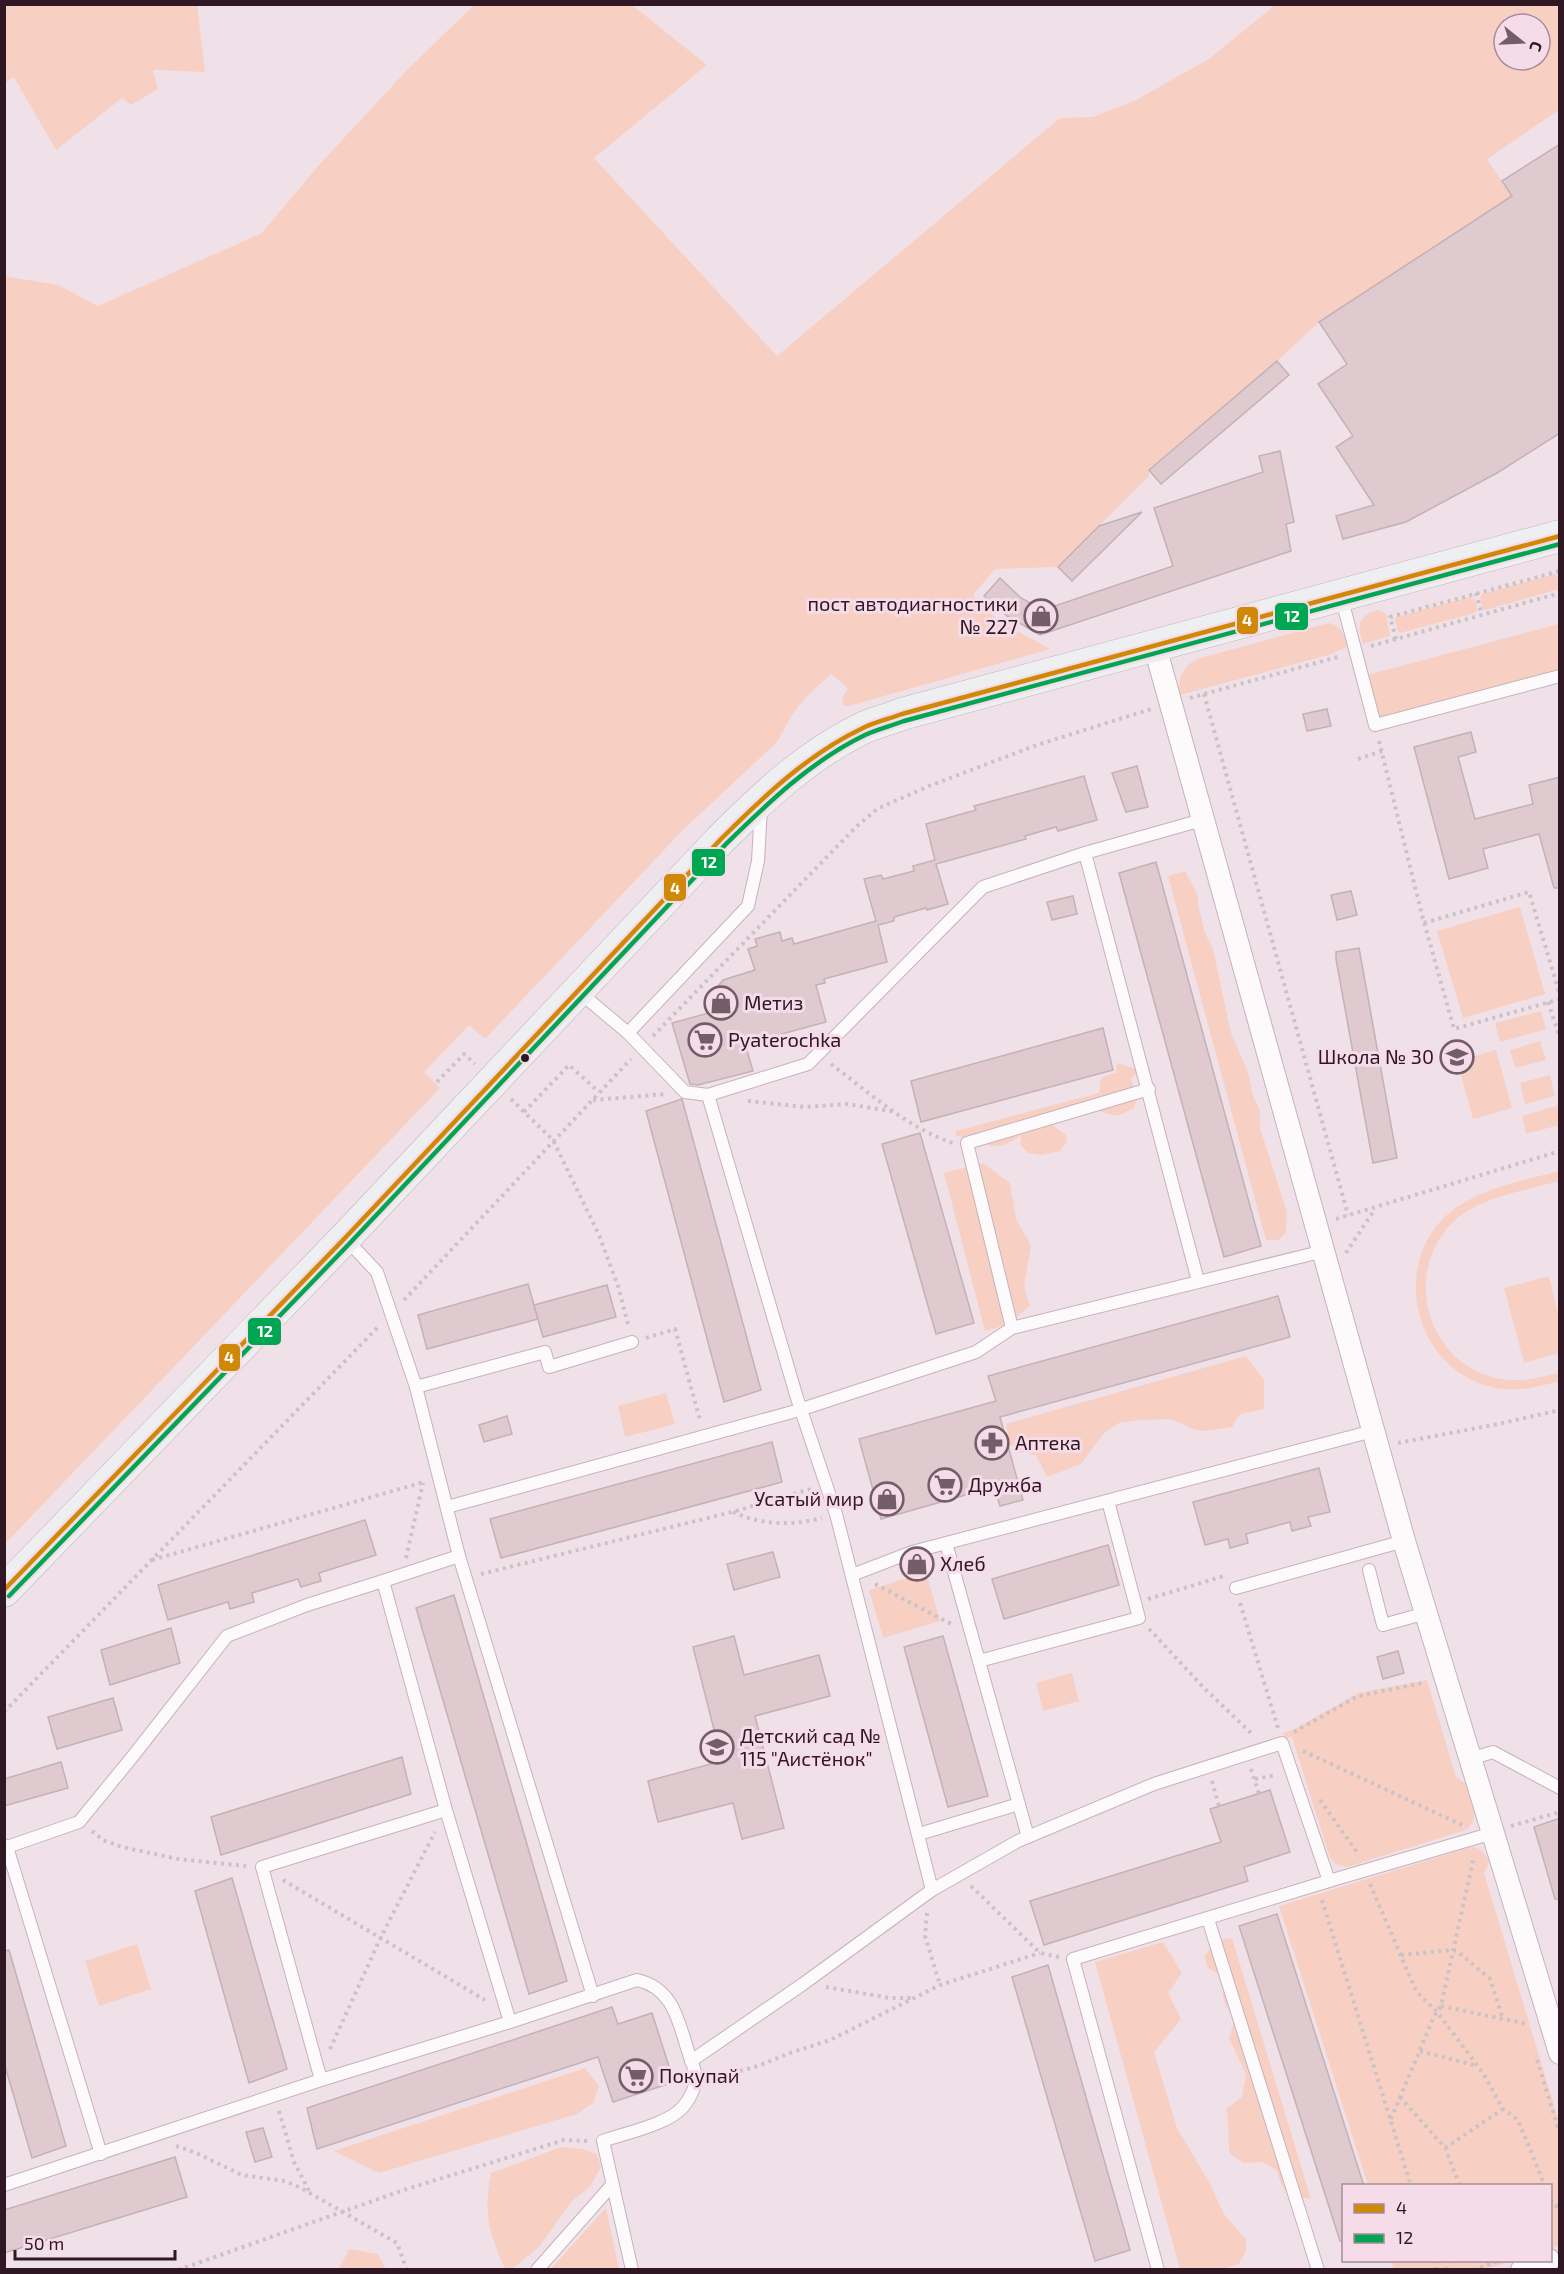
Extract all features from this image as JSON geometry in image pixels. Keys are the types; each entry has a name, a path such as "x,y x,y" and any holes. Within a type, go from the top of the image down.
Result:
{"main road":[{"path":"4,1591 345,1238 721,839 762,799 819,752 861,729 902,714 1560,536"}],"street":[{"path":"1155,647 1202,820 1333,1255 1373,1431 1404,1541 1470,1759 1499,1830 1560,2054"},
{"path":"1522,2270 1544,2262"}],"lane":[{"path":"1341,596 1375,726 1560,676"},
{"path":"628,1033 748,906 758,861 762,799"},
{"path":"578,991 628,1033 686,1092 708,1095 808,1064 983,887 1202,820"},
{"path":"1085,854 1198,1281"},
{"path":"1012,1328 967,1143 1149,1089"},
{"path":"708,1095 801,1409 854,1574 932,1890"},
{"path":"345,1238 377,1272 416,1387 459,1556 593,1996"},
{"path":"447,1507 801,1409 976,1352 1012,1328 1198,1281 1333,1255"},
{"path":"416,1387 545,1352 549,1367 632,1342"},
{"path":"854,1574 912,1552 1373,1431"},
{"path":"979,1661 1139,1618 1108,1501"},
{"path":"1236,1588 1404,1541"},
{"path":"946,1543 1028,1837"},
{"path":"101,2154 6,1846 79,1822 226,1636 307,1605 459,1556"},
{"path":"1369,1570 1383,1625 1426,1614"},
{"path":"383,1581 446,1810 509,2017"},
{"path":"691,2061 803,1984 932,1890 1028,1837 1154,1784 1281,1740 1323,1883"},
{"path":"1470,1759 1493,1752 1560,1788"},
{"path":"919,1834 1019,1804"},
{"path":"320,2077 262,1867 446,1810"},
{"path":"1158,2270 1073,1959 1499,1830"},
{"path":"1208,1919 1318,2270"},
{"path":"4,2185 274,2096 320,2077 509,2017 593,1996 637,1980 651,1983 675,2008 696,2077 693,2090 683,2107 668,2118 603,2141 632,2270"},
{"path":"537,2270 612,2185"}],"path":[{"path":"1395,639 1390,616 1560,571"},
{"path":"1476,593 1482,615"},
{"path":"1204,694 1348,1215"},
{"path":"4,1712 391,1313 553,1140 856,827 877,810 929,786 1037,745 1171,704"},
{"path":"1375,726 1424,923 1454,1029 1560,997 1529,892 1424,923"},
{"path":"1358,759 1382,751"},
{"path":"1548,1002 1560,1038"},
{"path":"818,1055 896,1112 937,1138 968,1147"},
{"path":"524,1112 569,1065 599,1092"},
{"path":"592,1100 686,1092"},
{"path":"708,1095 772,1105 805,1107 847,1104 896,1112"},
{"path":"553,1140 599,1235 618,1286 632,1342 675,1329 704,1436"},
{"path":"1332,1220 1560,1151"},
{"path":"1333,1255 1375,1208"},
{"path":"1394,1444 1560,1410"},
{"path":"151,1560 439,1478"},
{"path":"401,1575 423,1482"},
{"path":"466,1577 732,1512 826,1484"},
{"path":"732,1512 766,1523 813,1520 836,1514"},
{"path":"854,1574 972,1635"},
{"path":"1135,1603 1226,1575"},
{"path":"1236,1588 1281,1740 1358,1696 1424,1683"},
{"path":"1139,1618 1204,1688 1266,1747"},
{"path":"1296,1732 1305,1761"},
{"path":"1302,1751 1465,1826"},
{"path":"1259,1794 1255,1779 1274,1775 1283,1779"},
{"path":"1215,1790 1219,1806"},
{"path":"1314,1790 1361,1859 1416,1990 1478,2066 1503,2109 1518,2120 1544,2184"},
{"path":"320,2077 380,1940 446,1810"},
{"path":"1499,1830 1560,1812"},
{"path":"79,1822 103,1840 122,1847 178,1859 262,1867 509,2017"},
{"path":"1390,2119 1442,2006 1475,1852"},
{"path":"960,1875 1040,1953"},
{"path":"1323,1883 1410,2184"},
{"path":"932,1890 925,1936 940,1985"},
{"path":"1401,1955 1454,1950 1490,1979 1503,2019"},
{"path":"696,2077 715,2079 830,2040 940,1985 1040,1953 1073,1959"},
{"path":"803,1984 890,1998 914,1998"},
{"path":"1442,2006 1527,2024"},
{"path":"1420,2051 1478,2066"},
{"path":"274,2096 294,2162 311,2195"},
{"path":"1400,2097 1445,2148 1459,2184"},
{"path":"1445,2148 1503,2109"},
{"path":"150,2137 196,2153 242,2175 285,2181 398,2243 407,2270"},
{"path":"178,2270 407,2189 564,2140 603,2141"},
{"path":"1473,2270 1496,2262"}],"shaded area":[{"path":"5,4 197,5 205,72 153,70 158,89 131,105 122,98 56,150 14,77 5,83"},
{"path":"474,5 632,5 707,65 594,158 777,356 1060,118 1093,117 1136,100 1209,59 1275,5 1559,5 1559,110 1487,159 1512,196 1319,322 1277,361 1149,469 1149,476 1058,567 995,569 973,595 999,621 1050,649 849,706 844,706 842,699 848,688 831,674 805,698 792,715 777,742 683,830 485,1039 469,1025 424,1072 440,1088 5,1544 4,276 58,285 98,306 262,233 319,165 408,69"},
{"path":"1555,574 1559,579 1559,589 1486,610 1482,608 1480,598 1482,594"},
{"path":"1470,597 1475,600 1477,609 1475,613 1400,633 1398,631 1396,617"},
{"path":"1378,610 1386,614 1390,636 1363,644 1360,622 1366,615"},
{"path":"1329,623 1340,629 1347,647 1328,655 1180,695 1179,684 1182,674 1188,665 1197,659"},
{"path":"1559,624 1559,672 1379,721 1367,675"},
{"path":"1185,871 1197,894 1205,933 1213,949 1231,1033 1248,1072 1253,1096 1260,1111 1260,1128 1287,1212 1286,1232 1279,1240 1266,1240 1168,876"},
{"path":"1520,907 1545,994 1463,1018 1437,931"},
{"path":"1541,1011 1546,1029 1500,1042 1495,1023"},
{"path":"1540,1041 1546,1060 1515,1068 1510,1050"},
{"path":"1496,1050 1512,1108 1473,1119 1457,1061"},
{"path":"1117,1063 1139,1070 1131,1079 1137,1097 1134,1108 1120,1115 1096,1110 1063,1115 1052,1111 1051,1124 1066,1135 1067,1141 1060,1151 1041,1155 1028,1153 1020,1144 1021,1135 1005,1144 989,1146 956,1135 956,1131 1099,1093 1101,1078 1116,1073"},
{"path":"1550,1075 1555,1096 1525,1104 1520,1083"},
{"path":"1559,1105 1559,1125 1526,1134 1522,1116"},
{"path":"983,1163 1010,1183 1016,1219 1031,1246 1024,1286 1030,1306 1006,1325 985,1331 944,1173"},
{"path":"1559,1171 1559,1181 1489,1200 1464,1213 1453,1222 1437,1242 1428,1265 1426,1289 1429,1313 1438,1335 1453,1354 1472,1369 1496,1378 1520,1380 1559,1373 1559,1381 1529,1388 1499,1388 1479,1383 1456,1370 1438,1352 1425,1330 1418,1306 1416,1281 1420,1256 1431,1233 1449,1213 1461,1204 1502,1186"},
{"path":"1549,1276 1559,1318 1559,1353 1524,1363 1504,1288"},
{"path":"1246,1356 1264,1380 1264,1409 1240,1414 1232,1427 1204,1431 1193,1429 1171,1419 1119,1423 1103,1434 1081,1464 1047,1477 1036,1455 1021,1452 1010,1445 1006,1424"},
{"path":"666,1393 675,1424 625,1437 618,1406"},
{"path":"926,1572 940,1621 883,1638 869,1590"},
{"path":"1072,1673 1079,1701 1043,1711 1036,1683"},
{"path":"1427,1680 1456,1777 1466,1784 1472,1802 1474,1814 1471,1825 1466,1830 1347,1867 1336,1864 1330,1858 1292,1737 1285,1738 1283,1733 1295,1729 1358,1693"},
{"path":"1471,1847 1483,1852 1489,1863 1484,1873 1559,2122 1559,2246 1552,2249 1552,2184 1368,2184 1279,1906"},
{"path":"1232,1938 1311,2199 1289,2195 1281,2184 1277,2170 1263,2162 1244,2163 1230,2154 1226,2109 1242,2097 1246,2074 1229,2038 1235,2018 1227,2008 1224,1999 1225,1977 1208,1968 1204,1956 1218,1940"},
{"path":"1163,1942 1182,1973 1168,1993 1181,2019 1154,2052 1177,2128 1208,2180 1224,2214 1246,2240 1246,2251 1239,2264 1222,2269 1180,2269 1095,1962"},
{"path":"137,1944 151,1989 99,2006 85,1961"},
{"path":"585,2068 599,2086 593,2103 577,2114 379,2173 334,2151"},
{"path":"561,2147 582,2149 597,2154 601,2167 590,2187 573,2200 539,2247 512,2269 505,2269 489,2223 488,2200 491,2173"},
{"path":"606,2208 619,2269 550,2269 558,2261"},
{"path":"349,2249 378,2254 386,2269 339,2269"},
{"path":"1392,2262 1510,2262 1486,2269 1394,2269"}],"building":[{"path":"1560,144 1560,433 1497,473 1406,522 1343,539 1336,516 1374,505 1336,447 1353,436 1318,384 1347,364 1319,322 1512,196 1502,181"},
{"path":"1277,361 1289,375 1161,484 1149,470"},
{"path":"1280,451 1294,522 1286,524 1291,551 1040,635 1007,616 984,596 1000,578 1021,598 1043,610 1173,566 1154,508 1263,472 1259,456"},
{"path":"1142,512 1072,581 1058,567 1099,526"},
{"path":"1327,709 1331,726 1307,731 1303,714"},
{"path":"1471,732 1476,752 1458,757 1475,819 1533,804 1529,785 1560,777 1560,888 1554,888 1539,834 1483,849 1488,868 1449,879 1414,747"},
{"path":"1137,766 1148,807 1126,812 1112,773"},
{"path":"1084,776 1097,820 1058,831 1056,827 1025,836 1026,839 936,864 948,904 894,917 894,921 878,925 887,962 824,979 825,983 816,985 826,1022 767,1038 767,1041 746,1047 753,1071 698,1085 690,1084 672,1023 716,1011 711,995 723,980 755,970 748,949 757,946 755,939 780,932 782,941 792,938 794,944 876,921 864,879 881,875 883,879 914,871 913,866 935,860 926,824 976,810 974,806"},
{"path":"1156,862 1261,1246 1224,1257 1119,873"},
{"path":"1351,891 1357,915 1337,920 1331,895"},
{"path":"1073,896 1077,914 1052,920 1047,902"},
{"path":"1359,948 1397,1158 1373,1163 1336,959 1336,952"},
{"path":"1103,1028 1113,1070 921,1122 911,1081"},
{"path":"682,1099 761,1390 724,1402 646,1111"},
{"path":"920,1133 974,1323 936,1334 882,1144"},
{"path":"528,1284 538,1319 427,1349 418,1315"},
{"path":"607,1285 616,1317 543,1337 534,1305"},
{"path":"1278,1296 1290,1337 1000,1417 1023,1500 1000,1506 994,1487 881,1519 859,1439 996,1401 988,1376"},
{"path":"507,1416 512,1434 484,1442 479,1425"},
{"path":"772,1442 782,1482 501,1558 490,1519"},
{"path":"1319,1468 1330,1512 1308,1517 1311,1526 1292,1531 1290,1522 1246,1534 1248,1543 1230,1548 1228,1539 1205,1545 1193,1502"},
{"path":"365,1520 376,1555 319,1573 321,1581 301,1587 298,1579 252,1593 254,1602 230,1609 228,1602 168,1620 158,1585"},
{"path":"1108,1545 1119,1585 1004,1619 992,1579"},
{"path":"773,1552 780,1577 734,1590 727,1564"},
{"path":"454,1595 567,1981 529,1994 416,1608"},
{"path":"171,1628 180,1663 110,1685 101,1650"},
{"path":"734,1636 744,1675 819,1655 830,1696 755,1716 784,1828 742,1839 733,1803 658,1822 648,1781 722,1761 693,1647"},
{"path":"943,1636 988,1796 948,1807 904,1647"},
{"path":"1398,1651 1404,1673 1383,1679 1377,1657"},
{"path":"113,1698 122,1730 57,1749 48,1717"},
{"path":"402,1757 411,1794 221,1855 211,1817"},
{"path":"61,1762 68,1788 4,1806 4,1779"},
{"path":"1270,1790 1290,1852 1244,1867 1248,1881 1044,1945 1030,1901 1221,1842 1210,1809"},
{"path":"1560,1818 1560,1899 1555,1899 1534,1827"},
{"path":"232,1878 287,2069 249,2083 195,1891"},
{"path":"1277,1914 1363,2184 1342,2184 1342,2240 1340,2241 1239,1926"},
{"path":"9,1950 66,2146 32,2158 4,2063 4,1951"},
{"path":"1048,1965 1130,2250 1095,2261 1012,1977"},
{"path":"612,2007 618,2024 652,2013 674,2082 613,2102 598,2057 317,2149 307,2108"},
{"path":"263,2128 272,2157 255,2162 246,2132"},
{"path":"175,2157 187,2197 4,2253 4,2210"}],"transit line":[{"name":"4","path":"4,1590 345,1238 721,839 770,792 824,750 863,728 902,714 1560,536"},
{"name":"12","path":"9,1596 350,1243 726,844 774,798 826,757 865,735 904,721 1560,544"}],"place":[{"name":"пост автодиагностики № 227","path":"1041,616"},
{"name":"Метиз","path":"721,1003"},
{"name":"Pyaterochka","path":"705,1040"},
{"name":"Школа № 30","path":"1457,1057"},
{"name":"Аптека","path":"992,1443"},
{"name":"Дружба","path":"945,1485"},
{"name":"Усатый мир","path":"887,1499"},
{"name":"Хлеб","path":"917,1564"},
{"name":"Детский сад № 115 \"Аистёнок\"","path":"717,1747"},
{"name":"Покупай","path":"636,2076"}]}
